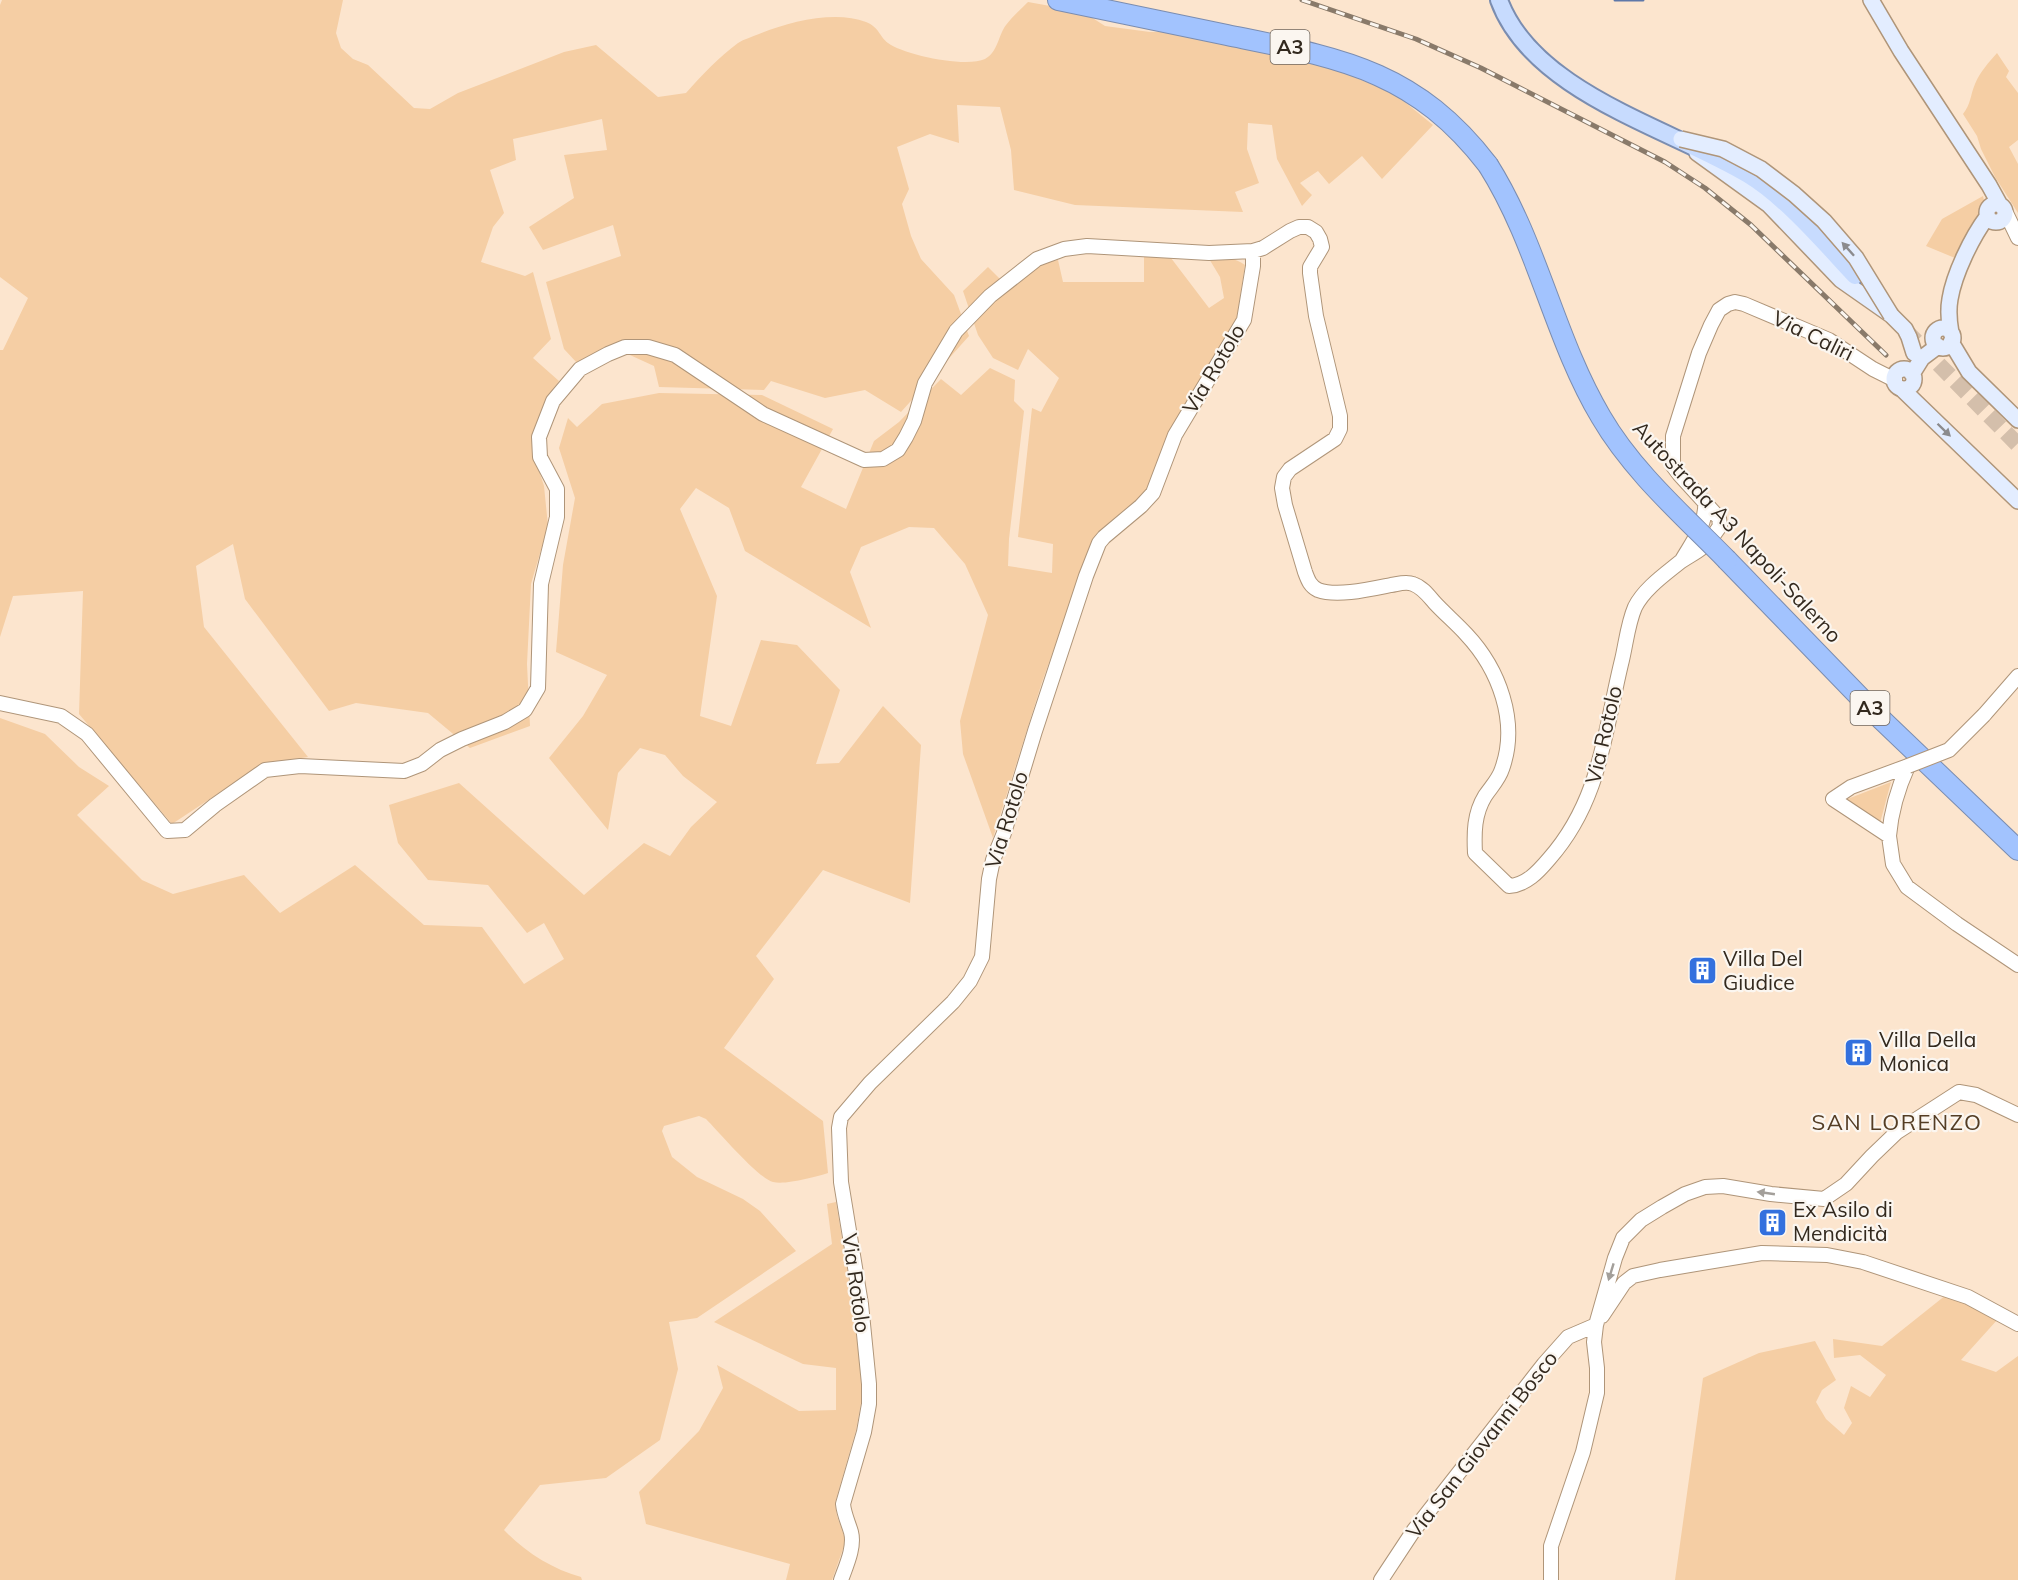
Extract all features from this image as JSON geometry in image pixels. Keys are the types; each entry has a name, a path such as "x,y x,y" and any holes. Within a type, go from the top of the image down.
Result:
{"highway":[{"name":"Autostrada A3 Napoli-Salerno","path":"1058,0 1314,52 1361,67 1385,77 1427,103 1493,161"},
{"name":"Autostrada A3 Napoli-Salerno","path":"1121,0 1309,38 1361,54 1409,77 1441,99 1473,127 1493,161 1525,235 1572,356 1602,418 1617,441 1632,460 1923,744 2018,833"},
{"name":"Autostrada A3 Napoli-Salerno","path":"1732,557 1890,728 2018,850"}],"main road":[{"path":"1499,0 1526,46 1566,79 1589,95 1640,123 1681,139 1750,176 1806,224 1855,276"},
{"path":"1871,0 1901,51 1989,185 1996,214 1977,234 1953,287 1943,336 1903,378"},
{"path":"1681,139 1723,149 1761,169 1794,194 1824,221 1856,258 1891,315"},
{"path":"1681,139 1715,168 1769,206 1841,280 1891,315 1905,329 1914,353"},
{"path":"1905,329 1943,336"},
{"path":"1903,378 1914,353 1943,336"},
{"path":"1943,336 1964,367 2018,420"},
{"path":"1903,378 2018,501"}],"street":[{"path":"1996,214 2018,239"},
{"name":"Via Rotolo","path":"841,1580 851,1547 851,1535 843,1504 864,1432 870,1384 861,1304 841,1182 839,1128 841,1117 870,1083 953,1002 970,981 982,957 989,879 993,860 1086,576 1104,537 1153,493 1175,435 1244,320 1253,266 1253,251 1263,248 1299,227 1308,227 1316,232 1322,247 1310,267 1310,273 1316,316 1340,416 1340,429 1335,439 1290,469 1284,477 1282,488 1309,583 1318,590 1333,592 1403,583 1413,584 1423,590 1467,634 1483,656 1496,678 1503,697 1508,724 1507,748 1502,770 1476,814 1475,853 1509,886 1526,882 1541,869 1577,821 1599,769 1634,609 1643,594 1681,562 1702,526 1706,514 1705,501 1673,466 1673,436 1699,353 1719,310 1728,304"},
{"path":"0,704 61,716 87,734 167,831 185,830 215,805 265,770 300,766 404,771 422,764 440,750 505,722 525,710 538,688 541,584 557,517 556,489 540,457 539,437 553,401 580,369 625,347 648,347 666,352 675,355 763,414 864,460 883,459 898,450 906,437 914,421 926,383 956,332 990,296 1037,259 1064,249 1087,246 1209,253 1253,251"},
{"name":"Via Caliri","path":"1728,304 1736,302 1744,304 1829,340 1873,369 1903,378"},
{"path":"1889,836 1833,799 1851,787 1949,750 2018,676"},
{"path":"1908,766 1891,821 1889,836 1893,864 1907,887 2018,965"},
{"path":"1551,1580 1551,1546 1580,1461 1597,1393 1594,1342 1596,1325 1623,1238 1641,1220 1685,1194 1706,1187 1723,1186 1771,1194 1824,1199 1846,1184 1897,1132 1959,1092 1976,1095 2018,1115"},
{"path":"1596,1325 1623,1283 1633,1276 1762,1253 1827,1255 1863,1262 1968,1297 2018,1324"},
{"name":"Via San Giovanni Bosco","path":"1381,1580 1414,1530 1544,1364 1568,1337 1596,1325"}],"shaded area":[{"path":"2,0 343,0 336,33 341,48 353,59 368,65 414,108 430,109 458,93 564,52 596,45 658,97 686,93 717,60 740,42 784,25 826,17 866,22 874,26 888,43 907,52 950,61 976,61 985,59 993,52 1003,29 1028,2 1067,9 1091,17 1105,26 1150,32 1185,32 1309,58 1395,94 1433,125 1382,179 1362,156 1329,184 1318,171 1300,183 1312,195 1302,206 1277,159 1272,125 1248,123 1247,149 1259,183 1235,192 1243,212 1075,205 1014,190 1011,150 1000,107 957,105 959,143 930,134 897,147 909,189 902,204 911,236 921,259 954,295 969,336 901,412 865,390 825,398 771,381 764,390 659,387 654,366 619,350 578,364 564,349 546,282 621,256 613,225 543,250 529,227 574,198 564,155 607,150 602,119 513,139 516,160 490,170 504,213 493,227 481,262 525,276 533,272 551,339 533,358 559,381 548,396 534,429 532,449 544,486 548,526 531,584 527,664 530,726 470,748 428,713 356,703 329,711 245,599 233,544 196,566 204,627 308,757 263,764 172,824 79,714 83,591 13,596 0,637 0,350 3,350 28,298 0,277 0,5"},
{"path":"1997,53 2009,71 2006,77 2018,93 2018,140 2009,147 2018,164 2018,213 1995,177 1977,136 1963,114 1977,80"},
{"path":"1983,196 1985,205 1955,258 1926,246 1942,219"},
{"path":"1144,254 1171,258 1209,308 1224,298 1220,277 1208,257 1241,262 1245,265 1237,318 1169,432 1147,489 1098,532 1093,540 1042,682 993,838 963,754 960,721 988,615 965,564 934,528 909,527 861,547 850,572 871,628 745,551 729,508 696,488 680,509 717,596 700,716 731,726 761,640 797,645 840,690 816,764 839,763 883,706 921,745 910,903 823,870 756,956 774,979 724,1048 823,1121 828,1173 793,1182 773,1182 758,1173 706,1119 699,1116 664,1126 662,1131 672,1157 697,1177 743,1199 760,1211 796,1251 697,1318 669,1322 678,1369 660,1440 606,1478 540,1485 504,1530 540,1559 581,1577 582,1580 0,1580 0,718 45,734 79,767 109,786 77,815 142,880 173,894 244,875 280,913 355,865 424,925 482,927 524,984 564,959 544,923 527,933 488,885 428,880 398,843 389,805 459,783 584,895 644,843 670,856 691,827 717,802 683,776 665,755 640,748 618,773 608,830 549,758 583,716 607,675 556,652 563,565 575,498 559,448 568,418 577,427 602,404 659,393 762,395 833,429 801,487 846,509 874,441 899,422 941,379 961,395 990,368 1015,380 1014,401 1024,411 1008,566 1052,573 1053,544 1018,537 1032,408 1041,412 1059,378 1028,349 1018,370 993,358 978,335 963,291 988,267 1008,287 1038,264 1058,260 1063,282 1144,282"},
{"path":"1891,782 1880,823 1845,800"},
{"path":"836,1202 853,1305 862,1384 856,1430 835,1503 844,1536 844,1546 832,1580 786,1580 790,1564 646,1524 639,1492 699,1431 723,1388 717,1365 799,1411 836,1410 836,1368 803,1364 714,1322 832,1244 827,1204"},
{"path":"1946,1295 1998,1319 1961,1360 1996,1372 2018,1356 2018,1580 1675,1580 1703,1378 1759,1353 1815,1341 1836,1380 1822,1390 1816,1402 1826,1419 1844,1435 1852,1423 1844,1408 1851,1386 1870,1397 1886,1375 1860,1355 1834,1358 1833,1339 1882,1346"}],"waterway":[{"path":"1615,0 1643,0"}],"tunnel":[{"path":"1905,330 2018,445"}],"railway":[{"path":"1302,0 1416,39 1481,68 1665,162 1705,188 1751,225 1886,355"}],"place":[{"name":"Villa Del Giudice","path":"1702,971"},
{"name":"Villa Della Monica","path":"1858,1052"},
{"name":"Ex Asilo di Mendicità","path":"1772,1222"}],"district":[{"name":"SAN LORENZO","path":"1897,1122"}]}
